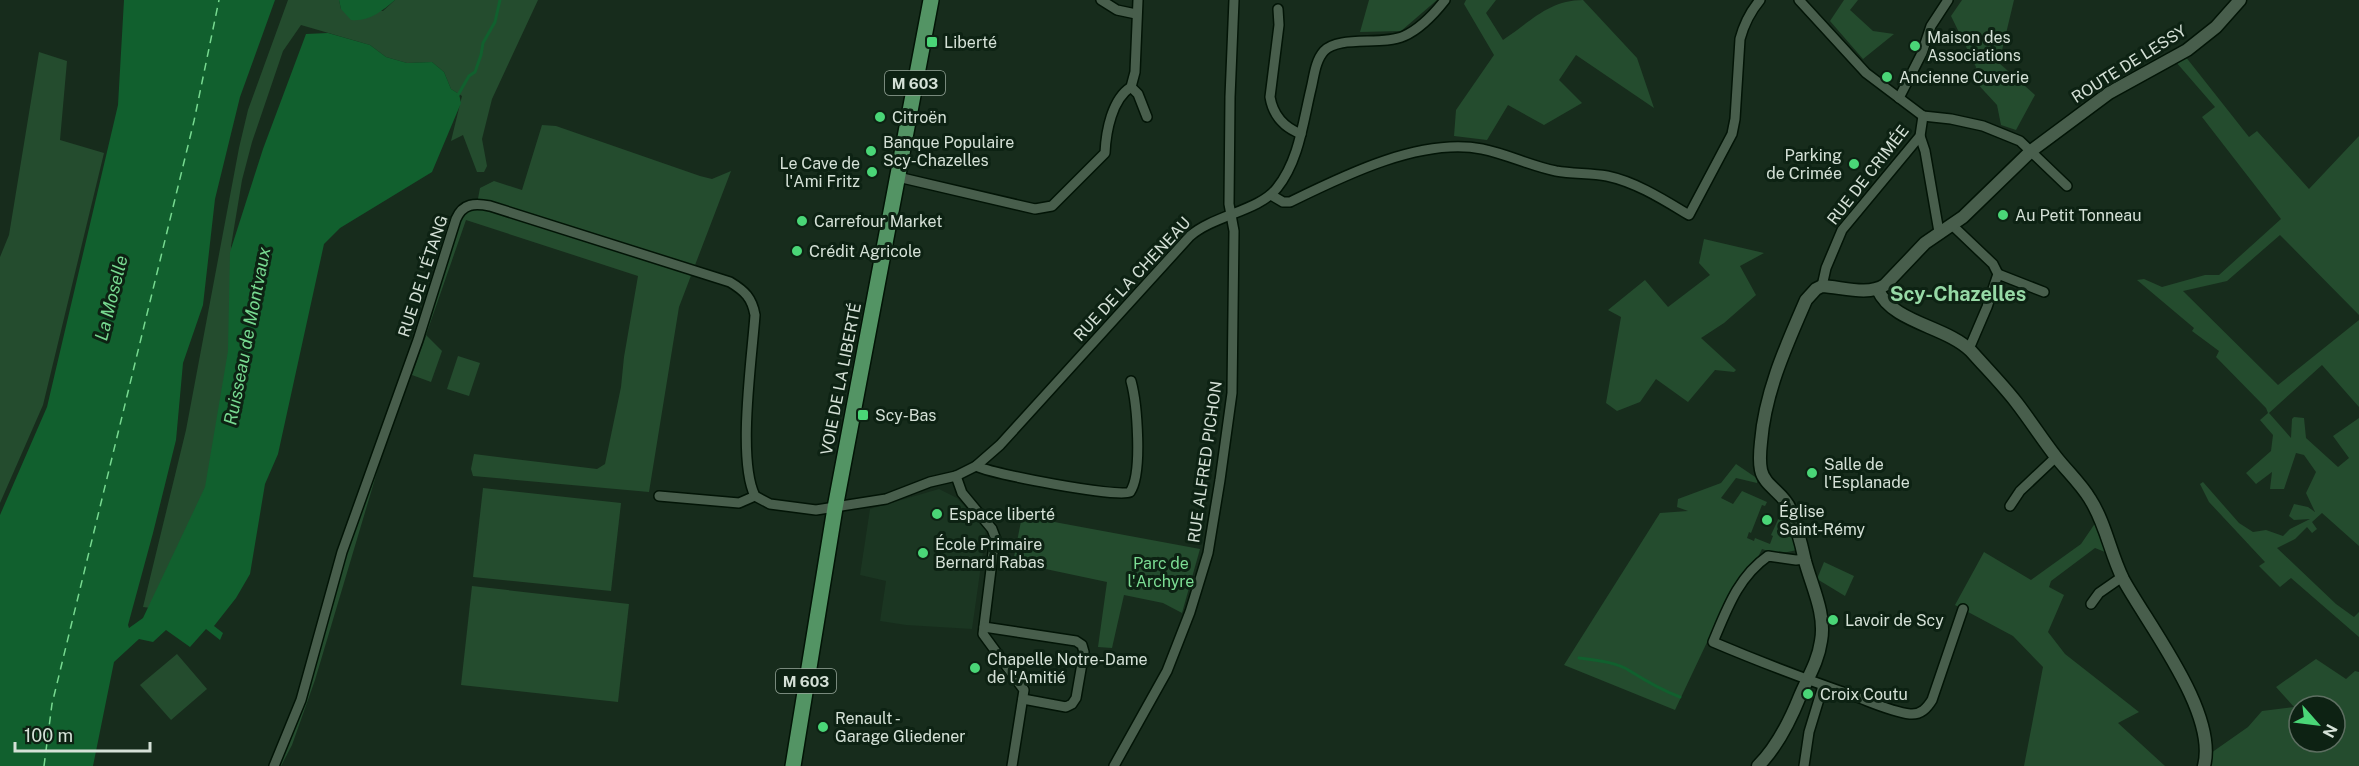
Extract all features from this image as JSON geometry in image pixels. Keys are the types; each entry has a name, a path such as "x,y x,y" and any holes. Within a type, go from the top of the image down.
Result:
{"main road":[{"name":"VOIE DE LA LIBERTÉ","path":"793,766 835,508 931,0"}],"street":[{"path":"1101,0 1117,10 1136,14"},
{"path":"897,177 1035,209 1052,206 1105,153 1105,141 1117,102 1122,93 1131,87 1135,72 1138,0"},
{"name":"RUE ALFRED PICHON","path":"1113,766 1167,671 1190,612 1208,553 1221,480 1232,393 1234,231 1230,214 1230,97 1234,0"},
{"path":"1445,0 1421,25 1403,37 1378,42 1339,43 1324,51 1316,68 1301,134 1288,170 1271,195 1283,202 1290,202 1360,169 1409,155 1460,146 1482,149 1557,171 1615,179 1655,196 1689,215 1732,134 1736,119 1740,39 1743,27 1760,0"},
{"path":"1799,0 1866,73 1923,116 1983,126 2020,141 2067,186"},
{"path":"1899,98 1922,53 1931,26 1948,0"},
{"name":"ROUTE DE LESSY","path":"1878,290 1896,276 1925,243 1952,225 2031,151 2109,93 2187,50 2216,27 2240,0"},
{"path":"1278,9 1280,25 1270,97 1272,108 1282,123 1301,134"},
{"path":"1131,87 1138,94 1147,117"},
{"name":"RUE DE CRIMÉE","path":"1822,286 1826,268 1842,230 1920,136 1923,116"},
{"path":"1920,136 1925,151 1939,232"},
{"name":"RUE DE LA CHENEAU","path":"755,496 770,504 816,510 835,508 886,499 930,482 956,476 976,466 1000,446 1190,236 1202,226 1271,195"},
{"name":"RUE DE L'ÉTANG","path":"274,766 307,679 342,552 418,340 456,219 464,207 472,204 490,206 730,282 748,295 755,315 747,422 748,475 755,496"},
{"path":"1952,225 1993,264 1998,274 2044,292"},
{"path":"1969,349 1998,274"},
{"path":"1758,766 1784,731 1817,661 1822,628 1820,611 1803,546 1785,499 1767,482 1761,471 1763,422 1768,394 1796,322 1810,294 1822,286 1878,290 1894,309 1947,334 1969,349 2017,403 2090,499 2106,531 2122,577 2168,654 2201,721 2207,753 2204,766"},
{"path":"976,466 999,474 1121,494 1130,492 1134,485 1137,464 1135,398 1131,381"},
{"path":"2010,506 2020,491 2056,457"},
{"path":"956,476 962,493 992,529 995,537 983,634 1024,690 1012,766"},
{"path":"659,496 739,502 755,496"},
{"path":"1805,559 1768,556 1758,562 1737,587 1713,642 1823,686 1910,714 1919,713 1927,708 1932,700 1963,609"},
{"path":"2091,604 2098,593 2122,577"},
{"path":"984,627 1076,641 1082,645 1084,652 1076,698 1072,704 1066,706 1023,699"},
{"path":"1804,766 1809,732 1823,686"}],"shaded area":[{"name":"École Primaire Bernard Rabas","path":"939,489 957,498 986,530 972,629 880,621 886,581 860,575 870,509"}],"green space":[{"path":"288,0 339,0 341,9 383,11 395,0 538,0 492,99 482,139 487,166 484,172 477,172 463,135 451,141 462,96 451,89 444,72 432,62 407,63 386,57 370,45 301,25 283,51 252,142 242,180 231,246 243,332 230,469 151,608 143,607 186,430 248,110"},
{"path":"1369,0 1437,0 1401,31 1360,32"},
{"path":"1466,0 1496,0 1486,13 1503,40 1550,8 1571,1 1583,0 1637,58 1654,108 1576,55 1559,80 1582,103 1544,125 1508,105 1487,140 1454,136 1456,110 1494,55 1464,4"},
{"path":"1844,0 1858,0 1850,10 1873,31 1894,34 1863,59 1830,21"},
{"path":"1962,0 2014,0 1999,63 2035,95 2016,130 2001,125 1997,105 1973,79 1976,67 1951,16"},
{"path":"39,52 67,61 60,140 104,153 43,405 0,503 0,257 9,235"},
{"path":"2185,56 2249,137 2257,131 2309,189 2359,136 2359,315 2280,235 2227,281 2183,291 2278,385 2359,320 2359,407 2322,365 2269,413 2291,438 2292,419 2294,417 2304,418 2306,438 2338,467 2349,458 2333,436 2359,418 2359,546 2322,513 2312,522 2317,529 2312,533 2307,527 2295,539 2277,548 2336,604 2354,617 2359,612 2359,637 2291,578 2280,587 2259,566 2265,562 2209,502 2200,484 2203,482 2239,523 2253,532 2266,530 2283,536 2290,529 2310,519 2294,520 2289,516 2294,504 2308,507 2315,512 2306,493 2316,472 2304,455 2296,453 2284,489 2270,489 2272,472 2256,484 2246,473 2271,451 2273,435 2260,420 2268,413 2266,408 2216,357 2219,351 2192,331 2194,328 2137,280 2144,279 2162,287 2205,275 2219,275 2281,219 2202,117 2215,107 2176,62"},
{"path":"542,125 556,126 712,179 731,171 679,307 649,492 473,476 471,469 474,454 597,469 605,464 621,387 638,276 466,220 426,335 442,351 431,382 412,375 426,336 421,334 456,219 477,204 480,188 494,181 522,190"},
{"path":"1704,239 1764,253 1740,266 1756,295 1724,323 1701,338 1736,370 1734,372 1715,370 1688,402 1656,379 1640,402 1617,411 1606,403 1621,317 1608,310 1645,280 1668,307 1710,275 1699,263"},
{"path":"458,356 480,363 469,396 447,389"},
{"path":"374,461 380,462 315,680 292,745 281,766 274,766 301,700"},
{"path":"1736,464 1758,479 1757,483 1736,478 1721,498 1733,504 1742,491 1767,502 1765,506 1762,505 1747,538 1754,541 1755,538 1770,544 1773,536 1771,535 1781,513 1779,511 1781,506 1793,532 1797,550 1778,554 1762,549 1756,561 1734,585 1675,710 1564,665 1660,513 1688,511 1677,507 1678,499 1721,483"},
{"path":"483,488 621,503 611,591 473,577"},
{"name":"Parc de l'Archyre","path":"1022,516 1200,549 1182,613 1163,603 1124,595 1112,648 1098,647 1107,582 1013,562"},
{"path":"2096,522 2105,552 2095,548 2051,581 2049,587 2064,595 2048,632 2065,654 2139,712 2118,723 2165,766 2024,766 2043,667 2013,636 1955,605 1984,552 2031,580 2081,544"},
{"path":"1824,562 1854,576 1845,596 1817,579"},
{"path":"472,586 629,604 618,702 461,685"},
{"path":"177,654 207,689 171,720 140,685"},
{"path":"2316,659 2346,679 2355,671 2359,672 2359,766 2208,766 2211,753 2248,727 2262,711 2287,708 2287,754 2347,754 2347,694 2287,694 2287,699 2276,687"}],"water":[{"name":"La Moselle","path":"124,0 275,0 240,97 215,199 203,305 183,363 176,440 129,628 143,618 205,487 228,351 230,252 263,149 306,34 328,33 370,45 386,57 407,63 432,62 444,72 451,89 459,94 461,103 432,172 340,228 324,244 278,454 265,484 250,574 236,598 214,626 223,633 220,640 206,629 190,647 166,630 153,642 139,639 114,662 93,766 0,766 0,515 47,407 118,105"},
{"path":"339,0 395,0 375,15 351,20 341,9"}],"waterway":[{"name":"Ruisseau de Montvaux","path":"458,95 469,76 475,72 483,43 495,22 500,0"},
{"path":"1579,658 1619,665 1680,697"}],"ferry route":[{"path":"44,766 52,704 194,121 219,0"}],"place":[{"name":"Liberté","path":"932,42"},
{"name":"Maison des Associations","path":"1915,46"},
{"name":"Ancienne Cuverie","path":"1887,77"},
{"name":"Citroën","path":"880,117"},
{"name":"Banque Populaire Scy-Chazelles","path":"871,151"},
{"name":"Parking de Crimée","path":"1854,164"},
{"name":"Le Cave de l'Ami Fritz","path":"872,172"},
{"name":"Au Petit Tonneau","path":"2003,215"},
{"name":"Carrefour Market","path":"802,221"},
{"name":"Crédit Agricole","path":"797,251"},
{"name":"Scy-Bas","path":"863,415"},
{"name":"Salle de l'Esplanade","path":"1812,473"},
{"name":"Espace liberté","path":"937,514"},
{"name":"Église Saint-Rémy","path":"1767,520"},
{"name":"École Primaire Bernard Rabas","path":"923,553"},
{"name":"Lavoir de Scy","path":"1833,620"},
{"name":"Chapelle Notre-Dame de l'Amitié","path":"975,668"},
{"name":"Croix Coutu","path":"1808,694"},
{"name":"Renault - Garage Gliedener","path":"823,727"}],"district":[{"name":"Scy-Chazelles","path":"1958,294"}]}
